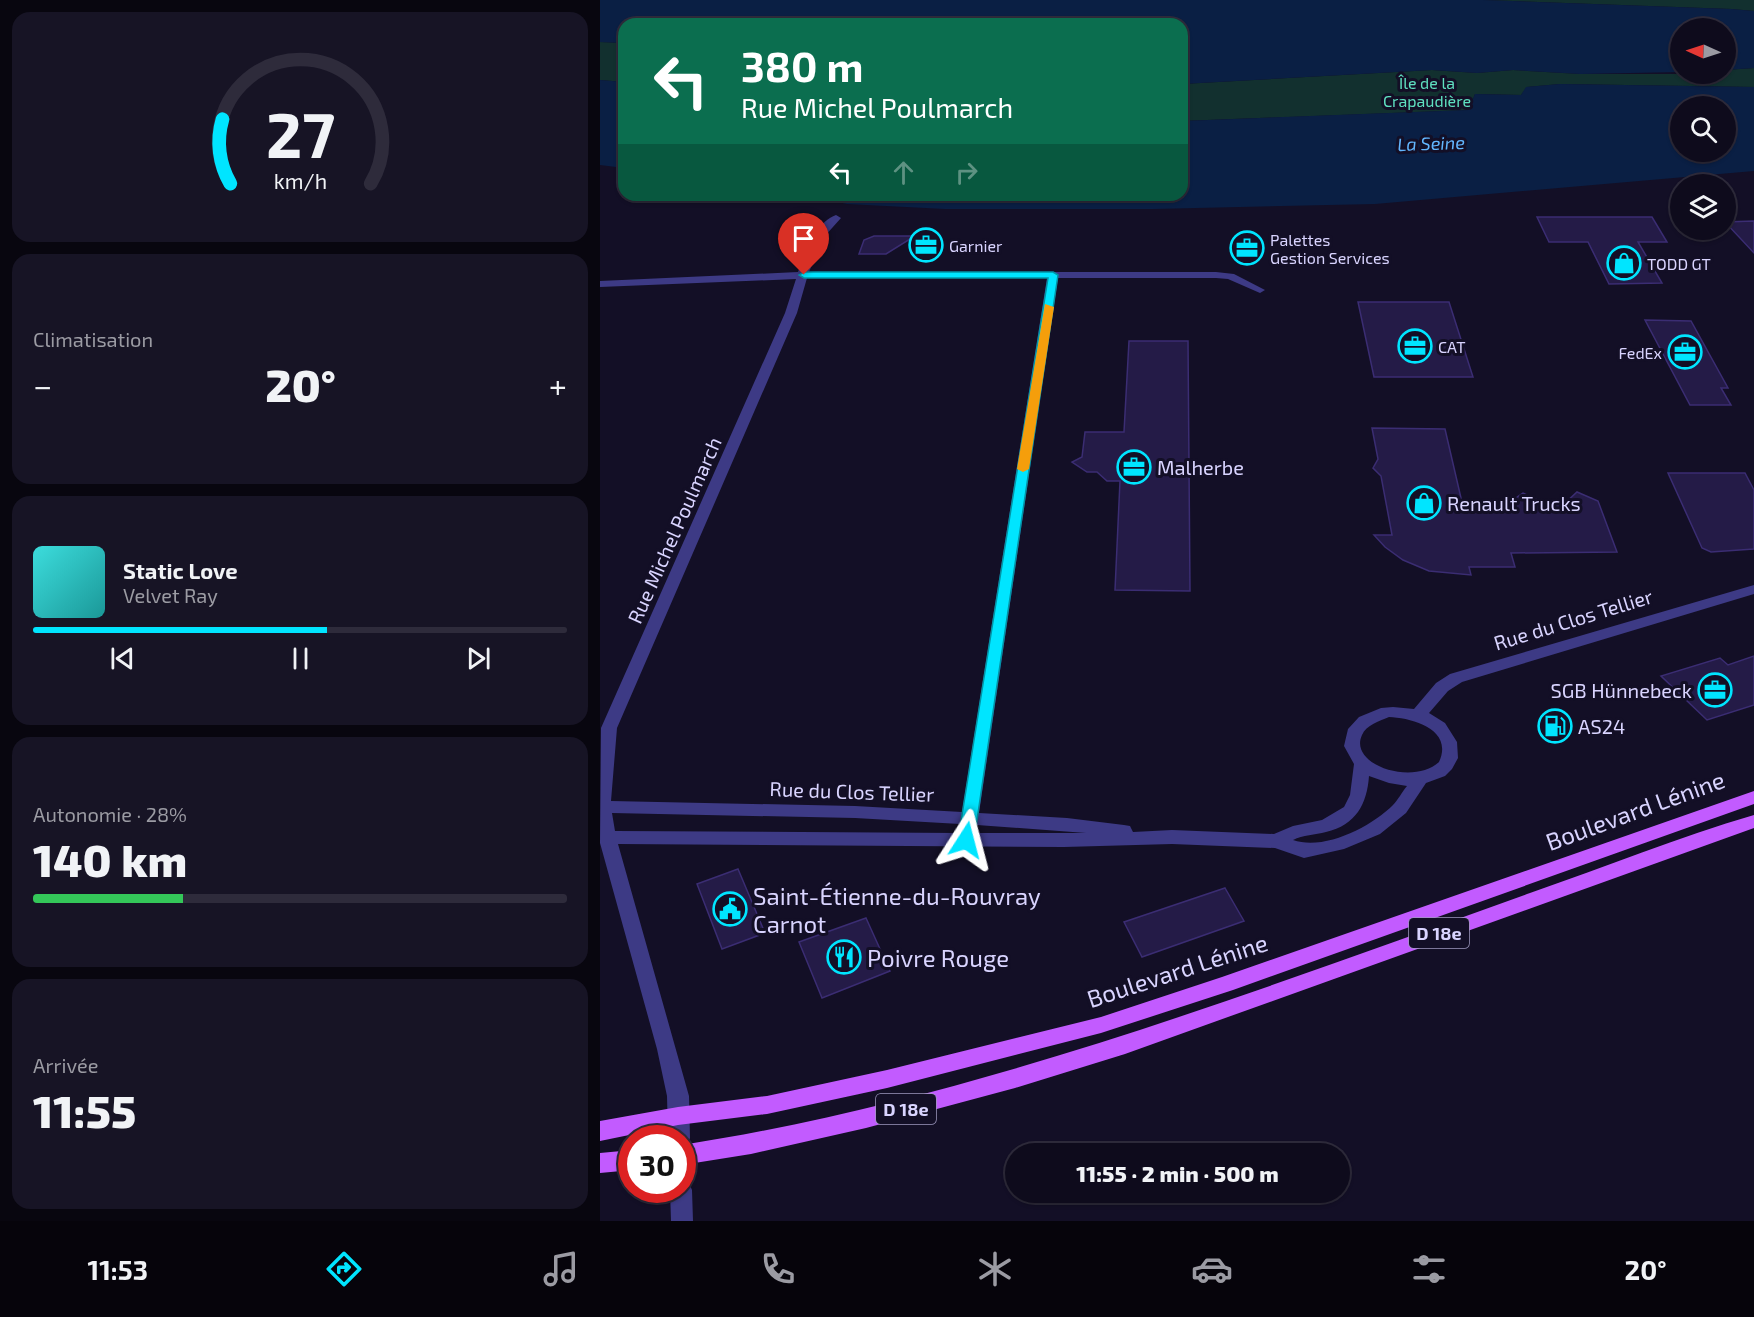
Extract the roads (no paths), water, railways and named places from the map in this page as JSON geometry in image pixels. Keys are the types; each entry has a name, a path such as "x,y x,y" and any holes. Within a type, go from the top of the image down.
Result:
{"main road":[{"name":"Boulevard Lénine","path":"600,1131 678,1116 767,1105 886,1079 1101,1025 1237,980 1754,797"},
{"name":"D 18e","path":"696,1153 751,1144 866,1119 1015,1079 1103,1052 1754,821"},
{"path":"600,1163 618,1161"}],"street":[{"name":"Rue Michel Poulmarch","path":"678,1125 678,1096 667,1049 608,837 602,807 601,780 609,728 615,709 791,313 823,231 836,218"},
{"path":"600,284 804,275 1225,276 1260,290"},
{"path":"966,840 1053,275"},
{"name":"Rue du Clos Tellier","path":"1418,715 1442,687 1456,678 1754,588"},
{"name":"Rue du Clos Tellier","path":"1387,712 1418,715 1442,728 1449,738 1452,748 1450,758 1443,769 1420,779 1391,779 1362,765 1354,754 1351,742 1361,722 1387,712"},
{"name":"Rue du Clos Tellier","path":"1276,841 1293,832 1326,826 1351,811 1359,795 1362,765"},
{"name":"Rue du Clos Tellier","path":"608,837 966,840 1172,837 1276,841 1304,850 1338,844 1374,830 1400,809 1420,779"},
{"name":"Rue du Clos Tellier","path":"602,807 855,812 1067,824 1172,837"},
{"path":"681,1203 682,1221"}],"water":[{"path":"600,0 1483,0 1754,11 1754,68 1736,69 1736,18 1670,18 1670,72 1581,74 1513,70 1477,73 1432,70 1188,84 1188,18 618,18 618,43 600,42"},
{"path":"600,80 618,82 618,167 600,165"},
{"name":"La Seine","path":"1560,84 1754,87 1754,171 1670,174 1670,178 1375,204 1153,209 945,209 847,204 833,201 1188,201 1188,121 1468,110 1475,94 1521,95 1526,87"}],"place":[{"name":"Garnier","path":"926,245"},
{"name":"Palettes Gestion Services","path":"1247,248"},
{"name":"TODD GT","path":"1624,263"},
{"name":"CAT","path":"1415,346"},
{"name":"FedEx","path":"1685,352"},
{"name":"Malherbe","path":"1134,467"},
{"name":"Renault Trucks","path":"1424,503"},
{"name":"SGB Hünnebeck","path":"1715,690"},
{"name":"AS24","path":"1555,726"},
{"name":"Saint-Étienne-du-Rouvray Carnot","path":"730,909"},
{"name":"Poivre Rouge","path":"844,957"}],"park label":[{"name":"Île de la Crapaudière","path":"1427,91"}]}
